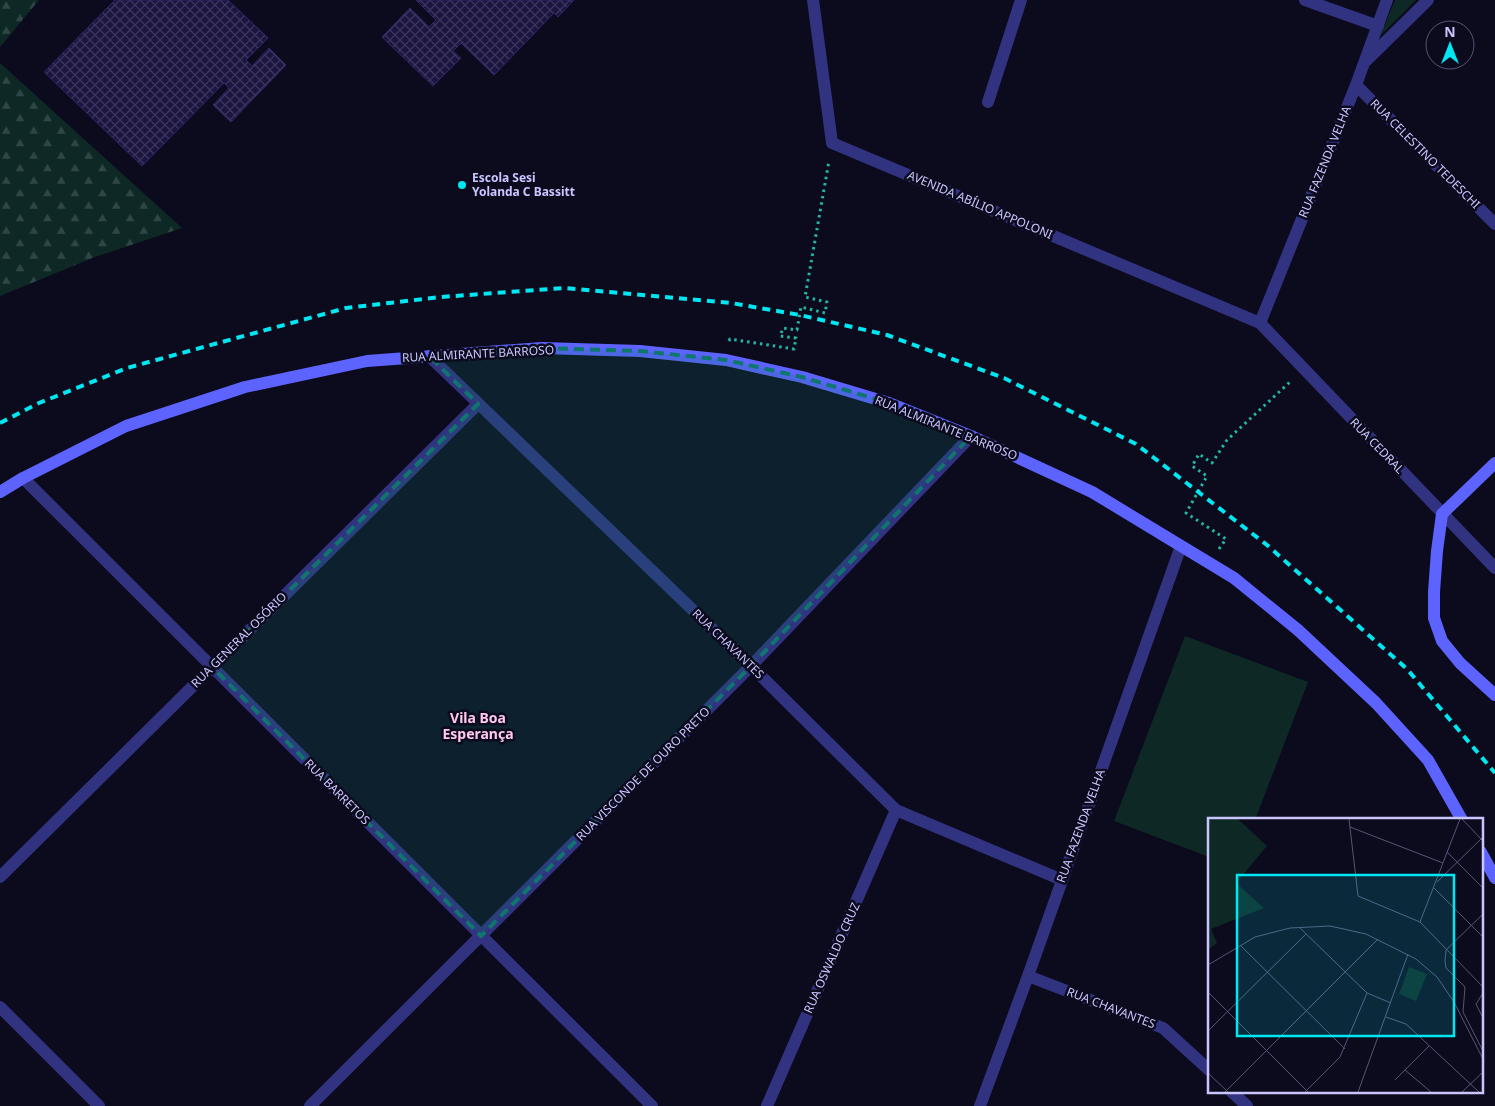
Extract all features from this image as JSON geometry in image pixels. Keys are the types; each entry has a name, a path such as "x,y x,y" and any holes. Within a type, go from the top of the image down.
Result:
{"street":[{"path":"813,0 832,143"},
{"path":"988,102 1021,0"},
{"path":"1305,0 1378,26"},
{"name":"RUA FAZENDA VELHA","path":"1260,323 1356,85 1388,0"},
{"path":"1363,65 1428,0"},
{"name":"RUA CELESTINO TEDESCHI","path":"1356,85 1495,224"},
{"name":"AVENIDA ABÍLIO APPOLONI","path":"832,143 1260,323"},
{"name":"RUA CEDRAL","path":"1260,323 1495,568"},
{"name":"RUA ALMIRANTE BARROSO","path":"0,492 23,478 126,426 245,387 366,361 542,348 640,351 726,360 802,377 889,403 972,436 1092,492 1234,578 1298,630 1376,703 1428,760 1461,818"},
{"name":"RUA CHAVANTES","path":"428,356 751,666 896,810 1062,880"},
{"name":"RUA GENERAL OSÓRIO","path":"0,877 478,404"},
{"name":"RUA VISCONDE DE OURO PRETO","path":"310,1106 751,666 972,436"},
{"path":"1495,463 1442,514 1436,551 1434,618 1442,641 1460,663 1495,695"},
{"name":"RUA BARRETOS","path":"23,478 652,1106"},
{"name":"RUA FAZENDA VELHA","path":"980,1106 1181,546"},
{"name":"RUA OSWALDO CRUZ","path":"767,1106 896,810"},
{"path":"1482,854 1495,878"},
{"name":"RUA CHAVANTES","path":"1028,976 1163,1028 1208,1069"},
{"path":"0,1007 99,1106"},
{"path":"1234,1094 1247,1106"}],"path":[{"path":"726,360 730,338 794,349 796,338 780,336 783,328 797,330 801,308 825,313 827,302 806,297 832,143"},
{"path":"1212,545 1219,549 1226,539 1186,512 1207,476 1192,466 1199,454 1212,463 1227,440 1304,369"}],"highlighted area":[{"path":"542,348 640,351 726,360 802,377 889,403 971,436 751,666 481,936 212,667 478,404 429,356"}],"green space":[{"path":"0,0 39,0 0,47"},
{"path":"1395,0 1416,0 1380,36"},
{"path":"0,63 182,228 95,257 0,296"},
{"path":"1185,636 1308,682 1256,818 1208,818 1208,857 1114,821"}],"building":[{"path":"115,0 228,0 268,38 246,60 252,66 269,48 286,65 231,122 213,105 229,88 224,83 142,166 44,72"},
{"path":"416,0 574,0 558,17 554,13 494,75 461,43 453,51 461,58 433,86 382,37 410,8 429,27 436,20"}],"railway":[{"path":"0,423 39,403 127,368 346,308 441,297 564,288 731,303 800,315 887,335 1004,378 1136,444 1267,545 1407,669 1495,773"}],"place":[{"name":"Escola Sesi Yolanda C Bassitt","path":"462,185"}],"district":[{"name":"Vila Boa Esperança","path":"478,726"}]}
